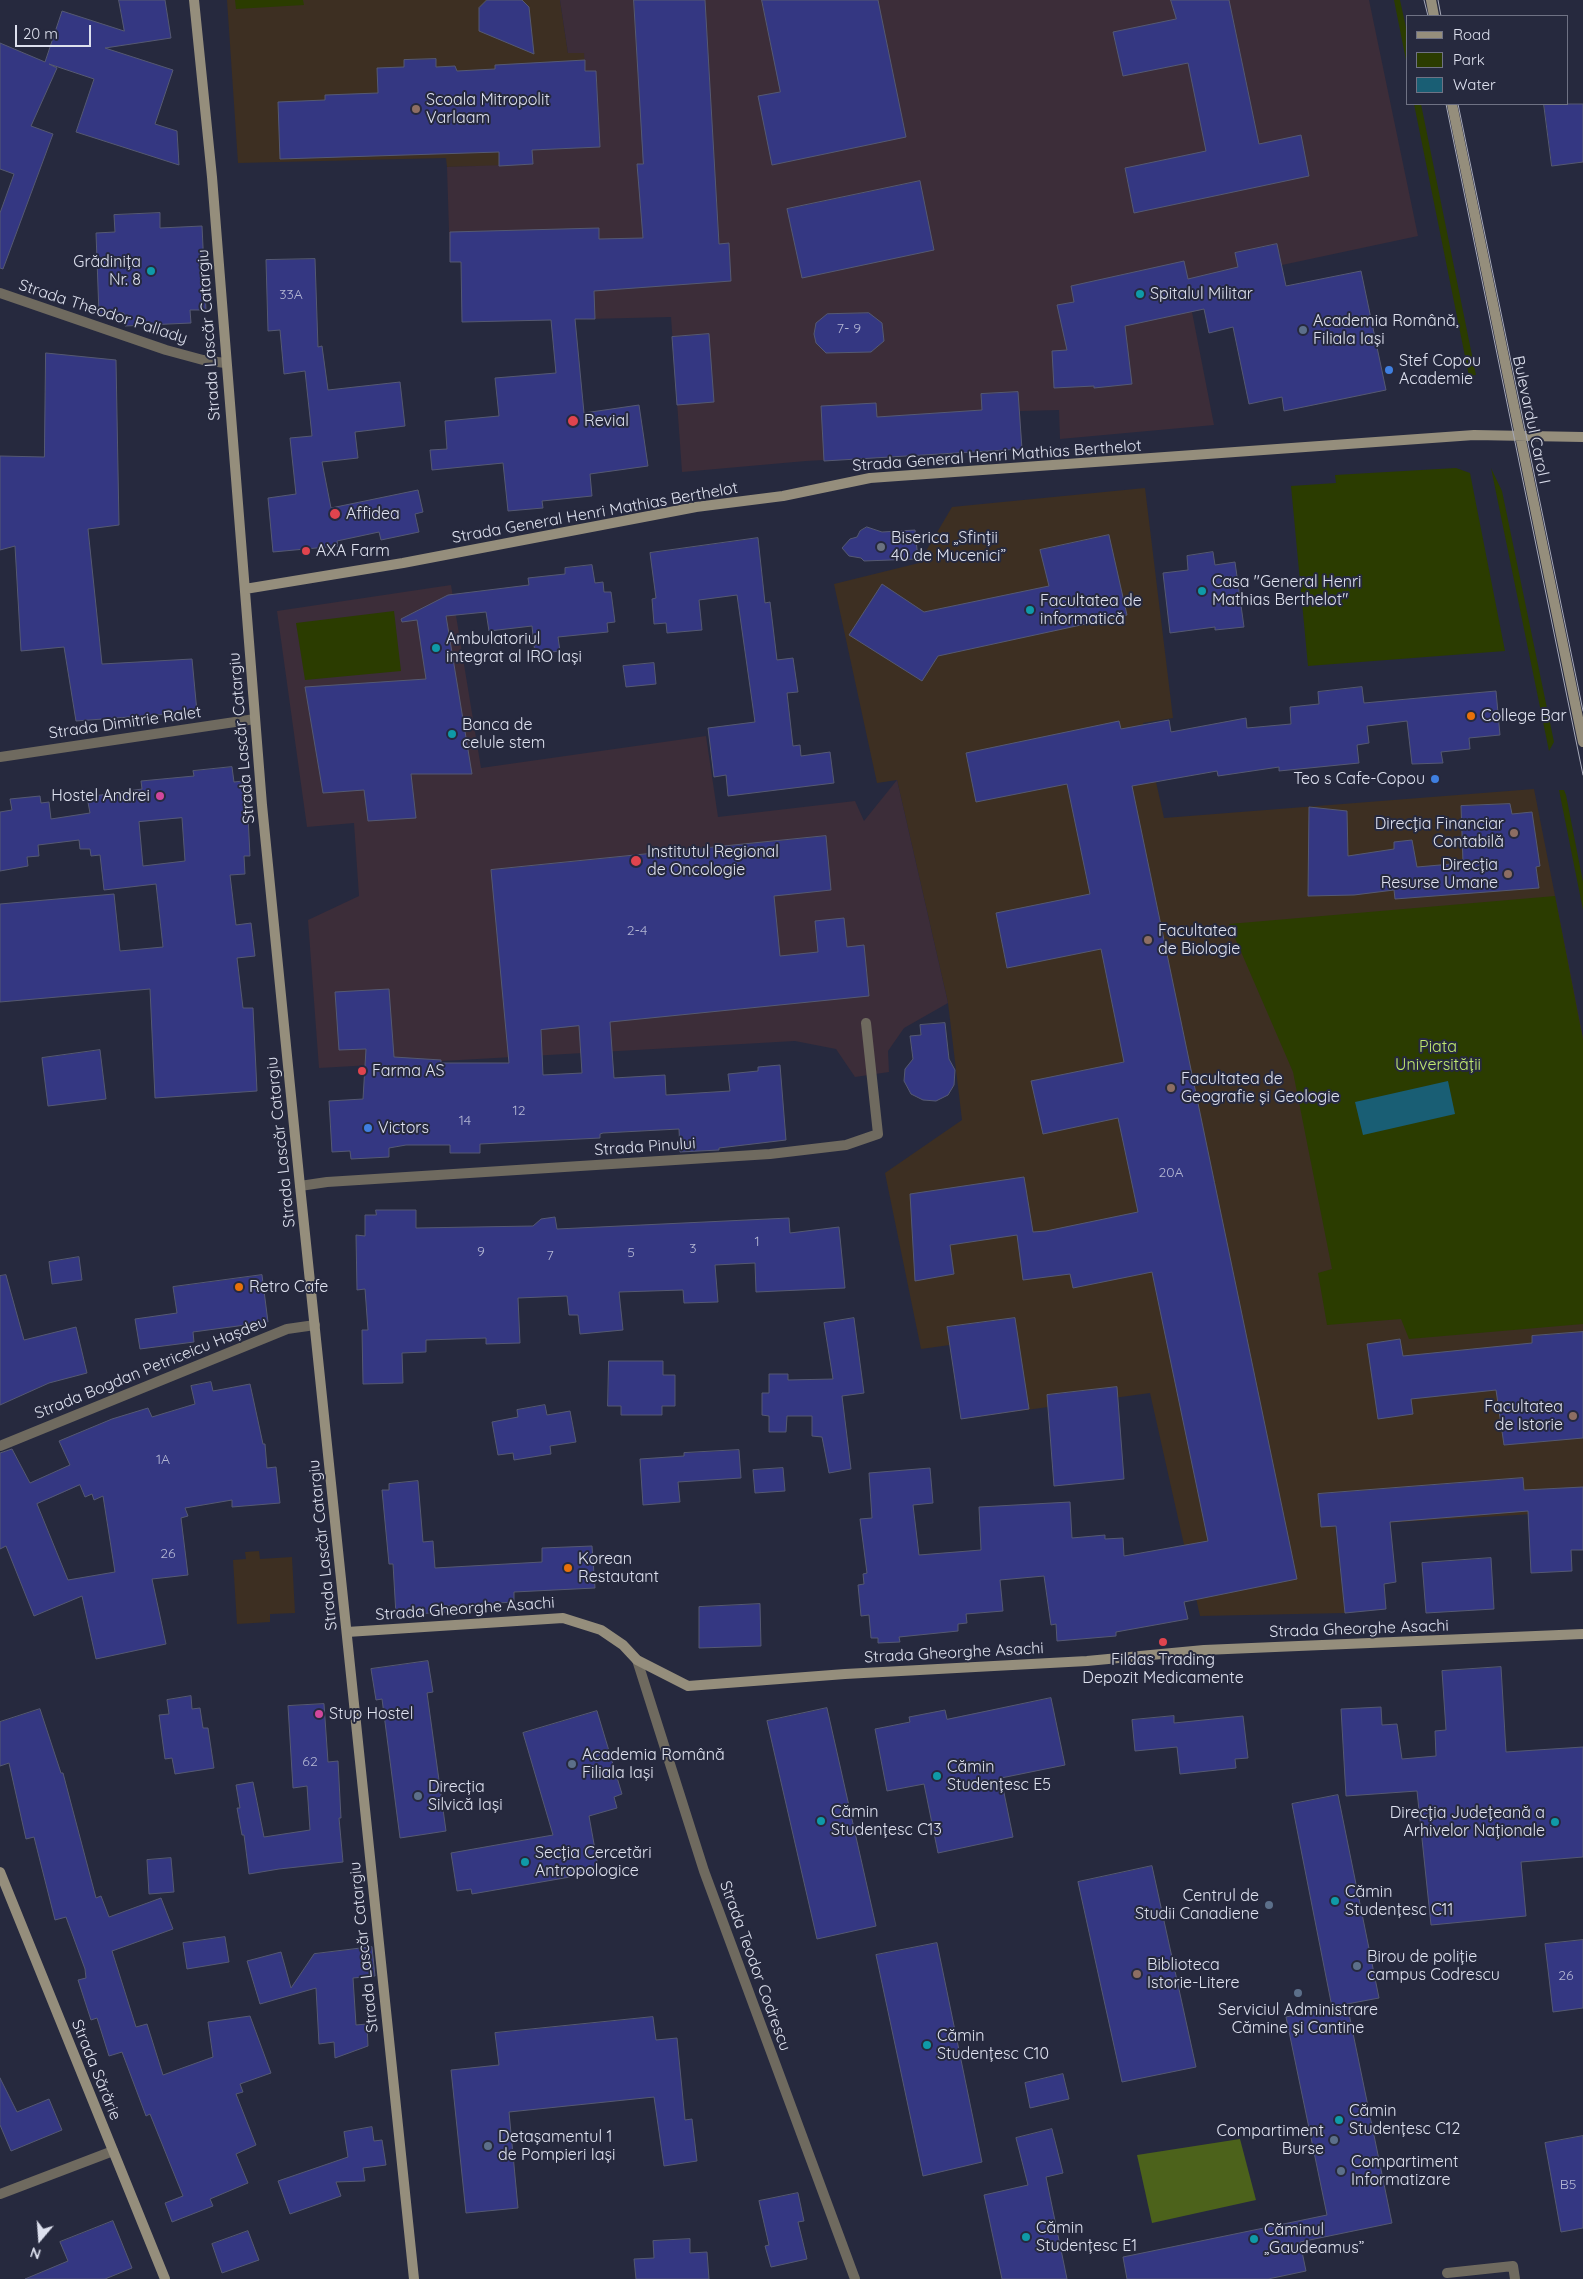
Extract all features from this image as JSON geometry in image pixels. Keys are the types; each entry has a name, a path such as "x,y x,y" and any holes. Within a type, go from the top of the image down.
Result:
{"street":[{"name":"Strada Lascăr Catargiu","path":"194,0 212,177 225,362 255,720 314,1325 414,2279"},
{"path":"1430,0 1434,15"},
{"name":"Bulevardul Carol I","path":"1452,105 1583,742"},
{"name":"Strada Theodor Pallady","path":"0,293 166,350 202,360 225,362"},
{"name":"Strada General Henri Mathias Berthelot","path":"244,589 403,563 696,507 783,496 870,478 1474,435 1583,437"},
{"name":"Strada Dimitrie Ralet","path":"0,757 255,720"},
{"name":"Strada Pinului","path":"300,1186 327,1182 770,1154 846,1146 878,1134 866,1023"},
{"name":"Strada Bogdan Petriceicu Hașdeu","path":"0,1446 287,1329 314,1325"},
{"name":"Strada Gheorghe Asachi","path":"347,1632 563,1618 601,1630 623,1645 637,1660 688,1686 845,1674 1088,1661 1204,1650 1583,1634"},
{"name":"Strada Teodor Codrescu","path":"637,1660 704,1871 855,2279"},
{"name":"Strada Sărărie","path":"0,1872 165,2279"},
{"path":"0,2194 113,2151"},
{"path":"1447,2273 1513,2266 1515,2279"}],"shaded area":[{"name":"Scoala Mitropolit Varlaam","path":"227,0 560,0 568,53 584,53 596,71 600,147 533,150 533,164 499,166 447,167 446,158 238,163"},
{"path":"560,0 1369,0 1418,236 1282,265 1277,244 1236,253 1247,307 1205,309 1192,312 1214,425 1060,439 1059,410 1020,411 1022,449 806,461 682,472 671,317 462,322 461,262 450,262 447,167 533,164 532,150 600,147 596,71 585,71 584,53 568,53"},
{"path":"1145,488 1173,718 1143,723 1164,818 1534,789 1583,1038 1583,1511 1335,1526 1345,1613 1200,1616 1150,1393 961,1419 950,1345 921,1349 885,1173 962,1120 948,1003 897,780 877,783 834,584 919,563 952,507"},
{"name":"Institutul Regional de Oncologie","path":"451,585 481,768 706,736 718,817 855,801 864,821 897,780 948,1003 904,1028 888,1051 889,1072 855,1077 836,1049 795,1041 319,1068 308,920 359,896 354,823 307,827 277,611"},
{"path":"259,1551 260,1559 292,1557 295,1613 270,1614 270,1622 237,1624 233,1560 246,1559 245,1552"}],"green space":[{"path":"235,0 303,0 304,5 236,9"},
{"path":"1394,0 1400,0 1406,27 1406,60"},
{"path":"1414,105 1421,105 1476,375 1469,376"},
{"path":"1456,468 1470,473 1505,651 1308,666 1291,486 1336,483 1335,475"},
{"path":"1491,468 1502,491 1554,742 1549,751"},
{"path":"394,611 401,671 305,680 296,623"},
{"path":"1559,790 1564,790 1566,795 1583,882 1583,910"},
{"name":"Piata Universității","path":"1555,896 1583,1040 1583,1324 1409,1339 1401,1319 1327,1325 1318,1273 1332,1269 1293,1072 1229,924"},
{"path":"1240,2139 1256,2200 1152,2223 1137,2155"}],"water":[{"path":"1448,1081 1455,1114 1363,1135 1355,1102"}],"building":[{"path":"119,0 165,0 171,38 105,48 173,70 155,124 177,131 179,165 76,132 94,79 49,64 57,68 31,126 53,134 3,269 0,268 0,213 14,174 0,169 0,43 45,62 62,11 124,31"},
{"path":"487,0 522,0 529,7 534,54 479,31 479,8"},
{"path":"634,0 705,0 719,244 729,243 731,281 594,291 595,319 575,319 584,413 639,405 648,466 590,474 592,496 542,501 543,508 508,511 503,463 432,470 430,450 447,449 445,421 499,416 495,378 556,373 551,320 462,322 461,262 450,262 450,232 599,228 599,239 643,238 637,164 643,164"},
{"path":"762,0 878,0 906,137 772,165 758,96 780,92"},
{"path":"1171,0 1229,0 1259,144 1301,135 1309,176 1134,213 1125,168 1206,151 1188,63 1123,76 1113,32 1176,19"},
{"path":"436,59 436,67 455,66 457,71 495,69 495,65 585,60 585,71 596,71 600,147 532,150 533,164 499,166 499,152 280,159 278,102 325,100 325,95 378,93 377,68 404,67 404,60"},
{"path":"1583,104 1583,162 1552,166 1544,105"},
{"path":"920,181 934,250 802,278 787,209"},
{"name":"Grădinița Nr. 8","path":"160,213 160,228 202,226 206,310 190,310 191,323 125,326 124,313 99,314 96,233 115,232 114,215"},
{"path":"1277,244 1286,286 1361,271 1386,390 1284,411 1282,397 1249,404 1233,327 1209,333 1204,309 1125,326 1132,384 1094,388 1094,386 1054,388 1052,351 1067,350 1057,305 1074,302 1071,286 1184,261 1188,279 1238,267 1235,253"},
{"path":"315,259 318,347 322,346 328,390 400,382 405,426 355,432 358,458 322,462 331,508 418,490 423,512 415,514 419,532 381,540 379,532 337,541 338,546 273,552 268,498 296,494 290,438 312,436 305,371 284,374 280,330 268,331 266,260"},
{"path":"869,313 882,323 884,341 871,352 826,353 816,343 814,334 816,323 827,314"},
{"path":"709,334 714,402 677,405 672,337"},
{"path":"46,353 116,360 119,525 88,529 102,664 192,659 197,712 76,721 64,647 21,651 15,546 0,550 0,456 44,457"},
{"path":"1018,392 1022,449 824,461 821,406 876,403 877,417 982,410 981,394"},
{"name":"Biserica „Sfinții 40 de Mucenici”","path":"867,527 882,532 915,530 918,559 864,561 861,558 849,556 842,548 850,539 857,537 860,531"},
{"name":"Facultatea de informatică","path":"1109,535 1127,615 938,656 922,681 849,635 882,584 924,612 1049,586 1040,550"},
{"path":"758,538 765,603 770,602 777,660 793,658 798,692 787,693 793,746 800,745 801,756 830,752 834,783 728,796 726,775 714,777 708,728 755,722 737,595 699,600 702,630 667,633 666,623 654,624 652,599 656,598 650,553"},
{"name":"Casa \"General Henri Mathias Berthelot\"","path":"1213,552 1215,565 1235,562 1244,627 1215,630 1215,627 1170,633 1163,573 1188,570 1187,556"},
{"path":"592,565 595,583 603,582 604,592 611,592 615,622 607,623 608,632 558,637 560,651 535,654 532,626 489,631 486,612 446,616 472,774 411,774 416,818 368,821 364,790 323,793 305,687 426,679 417,620 402,622 401,619 448,595 529,585 528,578 565,574 565,568"},
{"path":"654,663 656,684 626,687 623,666"},
{"path":"1362,687 1364,703 1496,691 1500,735 1469,738 1470,749 1441,752 1443,763 1412,764 1407,721 1367,726 1369,743 1357,745 1359,763 1279,771 1279,767 1218,776 1217,771 1132,786 1297,1579 1184,1602 1188,1619 1116,1632 1116,1636 1057,1641 1056,1624 1051,1625 1044,1576 1000,1580 1003,1611 966,1614 967,1623 958,1624 958,1631 899,1637 900,1642 878,1643 878,1638 871,1638 869,1615 861,1616 858,1585 864,1584 863,1574 867,1573 860,1519 872,1518 869,1473 930,1468 933,1503 913,1505 919,1555 981,1550 979,1507 1070,1502 1072,1538 1105,1535 1105,1539 1123,1538 1124,1556 1208,1541 1152,1272 1073,1288 1070,1274 1023,1280 1017,1235 950,1245 954,1274 915,1281 910,1194 1024,1177 1033,1232 1138,1212 1118,1118 1043,1134 1031,1081 1124,1062 1101,949 1007,968 996,913 1090,894 1067,784 976,802 966,753 1119,721 1121,729 1169,720 1171,732 1246,718 1247,728 1291,724 1290,707 1319,704 1318,692"},
{"path":"232,767 234,782 243,781 248,816 250,856 244,856 245,874 230,875 236,925 251,923 255,956 237,958 243,1008 253,1008 257,1091 155,1098 150,989 0,1002 0,904 114,894 120,951 163,947 156,884 104,890 100,855 91,856 90,849 80,849 79,840 38,845 39,856 27,857 28,866 0,871 0,812 12,810 10,799 40,796 41,803 49,802 51,819 90,813 87,797 142,789 141,781 194,776 193,771","holes":["182,818 185,861 143,866 139,822"]},
{"path":"1510,804 1512,814 1532,812 1540,866 1536,867 1539,888 1395,899 1394,890 1354,895 1308,896 1309,807 1347,811 1348,856 1394,849 1394,842 1412,840 1417,867 1463,863 1461,806"},
{"path":"826,836 831,890 774,896 780,956 818,952 815,921 844,918 847,947 864,945 869,996 610,1022 614,1078 665,1075 666,1095 730,1091 728,1074 758,1071 758,1067 780,1065 786,1140 719,1148 719,1150 680,1152 679,1129 603,1133 600,1134 600,1138 480,1144 480,1153 450,1153 450,1145 406,1145 389,1148 389,1157 351,1159 350,1151 332,1152 329,1101 363,1099 366,1049 339,1050 335,992 389,989 394,1057 441,1060 441,1063 509,1063 491,870","holes":["579,1026 582,1073 543,1075 541,1030"]},
{"path":"945,1023 949,1059 955,1070 954,1085 948,1095 936,1101 923,1100 911,1094 904,1081 905,1069 913,1059 910,1036 921,1035 920,1025"},
{"path":"100,1050 106,1099 48,1106 42,1058"},
{"path":"376,1210 416,1210 416,1228 533,1226 541,1219 555,1217 557,1229 789,1218 790,1233 839,1227 845,1288 756,1292 755,1263 715,1265 718,1302 684,1303 683,1290 619,1292 623,1330 580,1334 578,1315 569,1315 567,1296 518,1298 520,1343 486,1344 486,1338 426,1340 426,1352 402,1353 403,1383 363,1384 362,1330 368,1330 365,1289 357,1290 356,1235 365,1236 365,1215 376,1215"},
{"path":"79,1257 82,1280 52,1284 49,1262"},
{"path":"6,1275 24,1340 76,1327 87,1373 49,1383 0,1405 0,1276"},
{"path":"262,1275 268,1322 193,1332 194,1342 140,1349 135,1319 177,1313 173,1287"},
{"path":"854,1318 864,1393 842,1396 851,1469 829,1473 822,1437 812,1436 812,1416 787,1416 786,1432 769,1432 769,1416 762,1415 762,1393 769,1393 769,1374 788,1374 788,1380 833,1379 824,1323"},
{"path":"1015,1318 1029,1409 961,1419 947,1327"},
{"path":"1583,1332 1583,1438 1504,1445 1496,1390 1411,1399 1413,1414 1378,1419 1367,1344 1400,1339 1403,1356 1532,1343 1532,1336"},
{"path":"609,1361 663,1361 663,1375 675,1375 675,1406 662,1406 662,1415 621,1415 621,1406 608,1406"},
{"path":"211,1382 213,1391 250,1384 263,1444 265,1444 267,1468 276,1467 280,1503 232,1507 232,1500 185,1508 188,1516 181,1518 188,1575 152,1579 166,1644 96,1659 82,1596 34,1616 6,1546 0,1549 0,1453 12,1449 30,1483 70,1465 59,1441 112,1419 148,1408 152,1417 195,1404 191,1386","holes":["80,1485 85,1497 92,1494 94,1500 103,1496 115,1572 68,1580 37,1504"]},
{"path":"1117,1387 1124,1479 1054,1486 1047,1395"},
{"path":"545,1405 547,1415 570,1411 576,1442 550,1446 551,1454 514,1460 513,1453 498,1455 492,1422 518,1417 517,1410"},
{"path":"739,1450 741,1478 678,1482 680,1502 643,1505 640,1459 684,1456 684,1453"},
{"path":"783,1468 785,1491 755,1493 753,1470"},
{"path":"1523,1478 1524,1490 1583,1487 1583,1550 1571,1550 1572,1571 1531,1573 1528,1511 1390,1522 1396,1582 1384,1584 1386,1609 1345,1613 1336,1526 1321,1527 1318,1494"},
{"path":"418,1481 423,1542 433,1541 435,1568 542,1562 542,1548 592,1546 595,1588 514,1592 514,1602 447,1606 448,1612 396,1615 393,1564 389,1564 382,1490 389,1490 389,1484"},
{"path":"1491,1558 1494,1609 1426,1613 1422,1563"},
{"path":"760,1604 761,1646 699,1648 699,1607"},
{"path":"428,1661 433,1692 427,1693 446,1831 400,1838 382,1699 376,1700 371,1669"},
{"path":"1501,1667 1506,1752 1583,1747 1583,1857 1521,1862 1526,1916 1431,1925 1417,1791 1346,1796 1341,1709 1381,1707 1382,1725 1397,1724 1402,1759 1436,1756 1435,1731 1446,1730 1442,1671"},
{"path":"191,1696 192,1709 200,1708 203,1728 208,1728 214,1768 175,1774 172,1758 165,1759 159,1715 169,1714 167,1700"},
{"name":"Cămin Studențesc E5","path":"1051,1698 1065,1765 1001,1778 1013,1837 938,1853 924,1784 887,1791 875,1729 910,1722 909,1717 945,1710 947,1719"},
{"path":"324,1704 328,1762 338,1761 341,1818 339,1818 343,1862 249,1874 244,1835 242,1835 237,1808 240,1808 236,1785 253,1782 264,1837 310,1830 307,1786 293,1788 288,1706"},
{"name":"Cămin Studențesc C13","path":"827,1708 876,1926 817,1939 767,1721"},
{"path":"40,1709 61,1773 63,1773 96,1898 101,1896 109,1917 161,1898 173,1929 112,1951 136,2027 147,2024 163,2075 213,2057 208,2022 250,2016 271,2073 240,2084 243,2092 236,2094 256,2145 236,2154 248,2183 210,2199 213,2206 172,2222 165,2203 183,2196 150,2114 146,2116 122,2052 109,2056 97,2018 91,2020 78,1980 86,1978 85,1969 66,1917 55,1920 34,1837 26,1839 9,1763 0,1766 0,1722"},
{"path":"597,1711 622,1794 614,1797 617,1808 589,1816 599,1872 472,1894 471,1889 457,1891 451,1853 553,1835 523,1733"},
{"path":"1174,1716 1174,1723 1243,1716 1248,1758 1235,1759 1236,1768 1180,1774 1177,1747 1135,1751 1132,1720"},
{"path":"1338,1795 1379,1998 1347,2004 1392,2223 1300,2242 1306,2271 1268,2279 1127,2279 1123,2257 1327,2215 1286,2017 1332,2007 1292,1804"},
{"path":"171,1858 174,1892 149,1894 147,1860"},
{"name":"Biblioteca Istorie-Litere","path":"1152,1866 1196,2067 1122,2082 1078,1882"},
{"path":"225,1937 229,1962 187,1969 183,1943"},
{"path":"1583,1940 1583,2008 1553,2012 1545,1944"},
{"name":"Cămin Studențesc C10","path":"937,1943 982,2162 923,2176 876,1955"},
{"path":"372,1947 375,1976 353,1978 356,2025 367,2024 368,2046 335,2058 334,2042 319,2044 316,1988 260,2004 247,1961 281,1952 291,1988 314,1954"},
{"path":"653,2017 656,2040 677,2038 685,2120 692,2119 697,2161 664,2166 654,2097 509,2112 518,2208 466,2213 451,2070 499,2065 495,2033"},
{"path":"1063,2074 1069,2099 1030,2108 1025,2083"},
{"path":"0,2078 17,2112 49,2099 62,2130 11,2151 0,2125"},
{"path":"372,2127 374,2141 382,2140 386,2165 363,2168 365,2181 336,2182 341,2196 290,2214 278,2181 348,2157 344,2132"},
{"name":"Cămin Studențesc E1","path":"1052,2129 1063,2173 1046,2177 1067,2279 1002,2279 984,2195 1028,2185 1016,2138"},
{"path":"1583,2136 1583,2228 1561,2232 1545,2143"},
{"path":"798,2193 804,2221 798,2222 807,2259 771,2267 765,2246 769,2245 759,2201"},
{"path":"113,2221 132,2268 105,2279 25,2279 68,2261 60,2242"},
{"path":"248,2231 259,2260 222,2273 212,2244"},
{"path":"690,2239 690,2253 707,2252 709,2279 636,2279 634,2259 654,2258 653,2241"}],"tram line":[{"path":"1424,0 1428,15"},
{"path":"1438,0 1441,15"},
{"path":"1446,105 1583,775"},
{"path":"1458,105 1583,711"}],"place":[{"name":"Scoala Mitropolit Varlaam","path":"416,109"},
{"name":"Grădinița Nr. 8","path":"151,271"},
{"name":"Spitalul Militar","path":"1140,294"},
{"name":"Academia Română, Filiala Iași","path":"1303,330"},
{"name":"Stef Copou Academie","path":"1389,370"},
{"name":"Revial","path":"573,421"},
{"name":"Affidea","path":"335,514"},
{"name":"Biserica „Sfinții 40 de Mucenici”","path":"881,547"},
{"name":"AXA Farm","path":"306,551"},
{"name":"Casa \"General Henri Mathias Berthelot\"","path":"1202,591"},
{"name":"Facultatea de informatică","path":"1030,610"},
{"name":"Ambulatoriul integrat al IRO Iași","path":"436,648"},
{"name":"College Bar","path":"1471,716"},
{"name":"Banca de celule stem","path":"452,734"},
{"name":"Teo s Cafe-Copou","path":"1435,779"},
{"name":"Hostel Andrei","path":"160,796"},
{"name":"Direcția Financiar Contabilă","path":"1514,833"},
{"name":"Institutul Regional de Oncologie","path":"636,861"},
{"name":"Direcția Resurse Umane","path":"1508,874"},
{"name":"Facultatea de Biologie","path":"1148,940"},
{"name":"Farma AS","path":"362,1071"},
{"name":"Facultatea de Geografie și Geologie","path":"1171,1088"},
{"name":"Victors","path":"368,1128"},
{"name":"Retro Cafe","path":"239,1287"},
{"name":"Facultatea de Istorie","path":"1573,1416"},
{"name":"Korean Restautant","path":"568,1568"},
{"name":"Fildas Trading Depozit Medicamente","path":"1163,1642"},
{"name":"Stup Hostel","path":"319,1714"},
{"name":"Academia Română Filiala Iași","path":"572,1764"},
{"name":"Cămin Studențesc E5","path":"937,1776"},
{"name":"Direcția Silvică Iași","path":"418,1796"},
{"name":"Cămin Studențesc C13","path":"821,1821"},
{"name":"Direcția Județeană a Arhivelor Naționale","path":"1555,1822"},
{"name":"Secția Cercetări Antropologice","path":"525,1862"},
{"name":"Cămin Studențesc C11","path":"1335,1901"},
{"name":"Centrul de Studii Canadiene","path":"1269,1905"},
{"name":"Birou de poliție campus Codrescu","path":"1357,1966"},
{"name":"Biblioteca Istorie-Litere","path":"1137,1974"},
{"name":"Serviciul Administrare Cămine și Cantine","path":"1298,1993"},
{"name":"Cămin Studențesc C10","path":"927,2045"},
{"name":"Cămin Studențesc C12","path":"1339,2120"},
{"name":"Compartiment Burse","path":"1334,2140"},
{"name":"Detașamentul 1 de Pompieri Iași","path":"488,2146"},
{"name":"Compartiment Informatizare","path":"1341,2171"},
{"name":"Cămin Studențesc E1","path":"1026,2237"},
{"name":"Căminul „Gaudeamus”","path":"1254,2239"}]}
